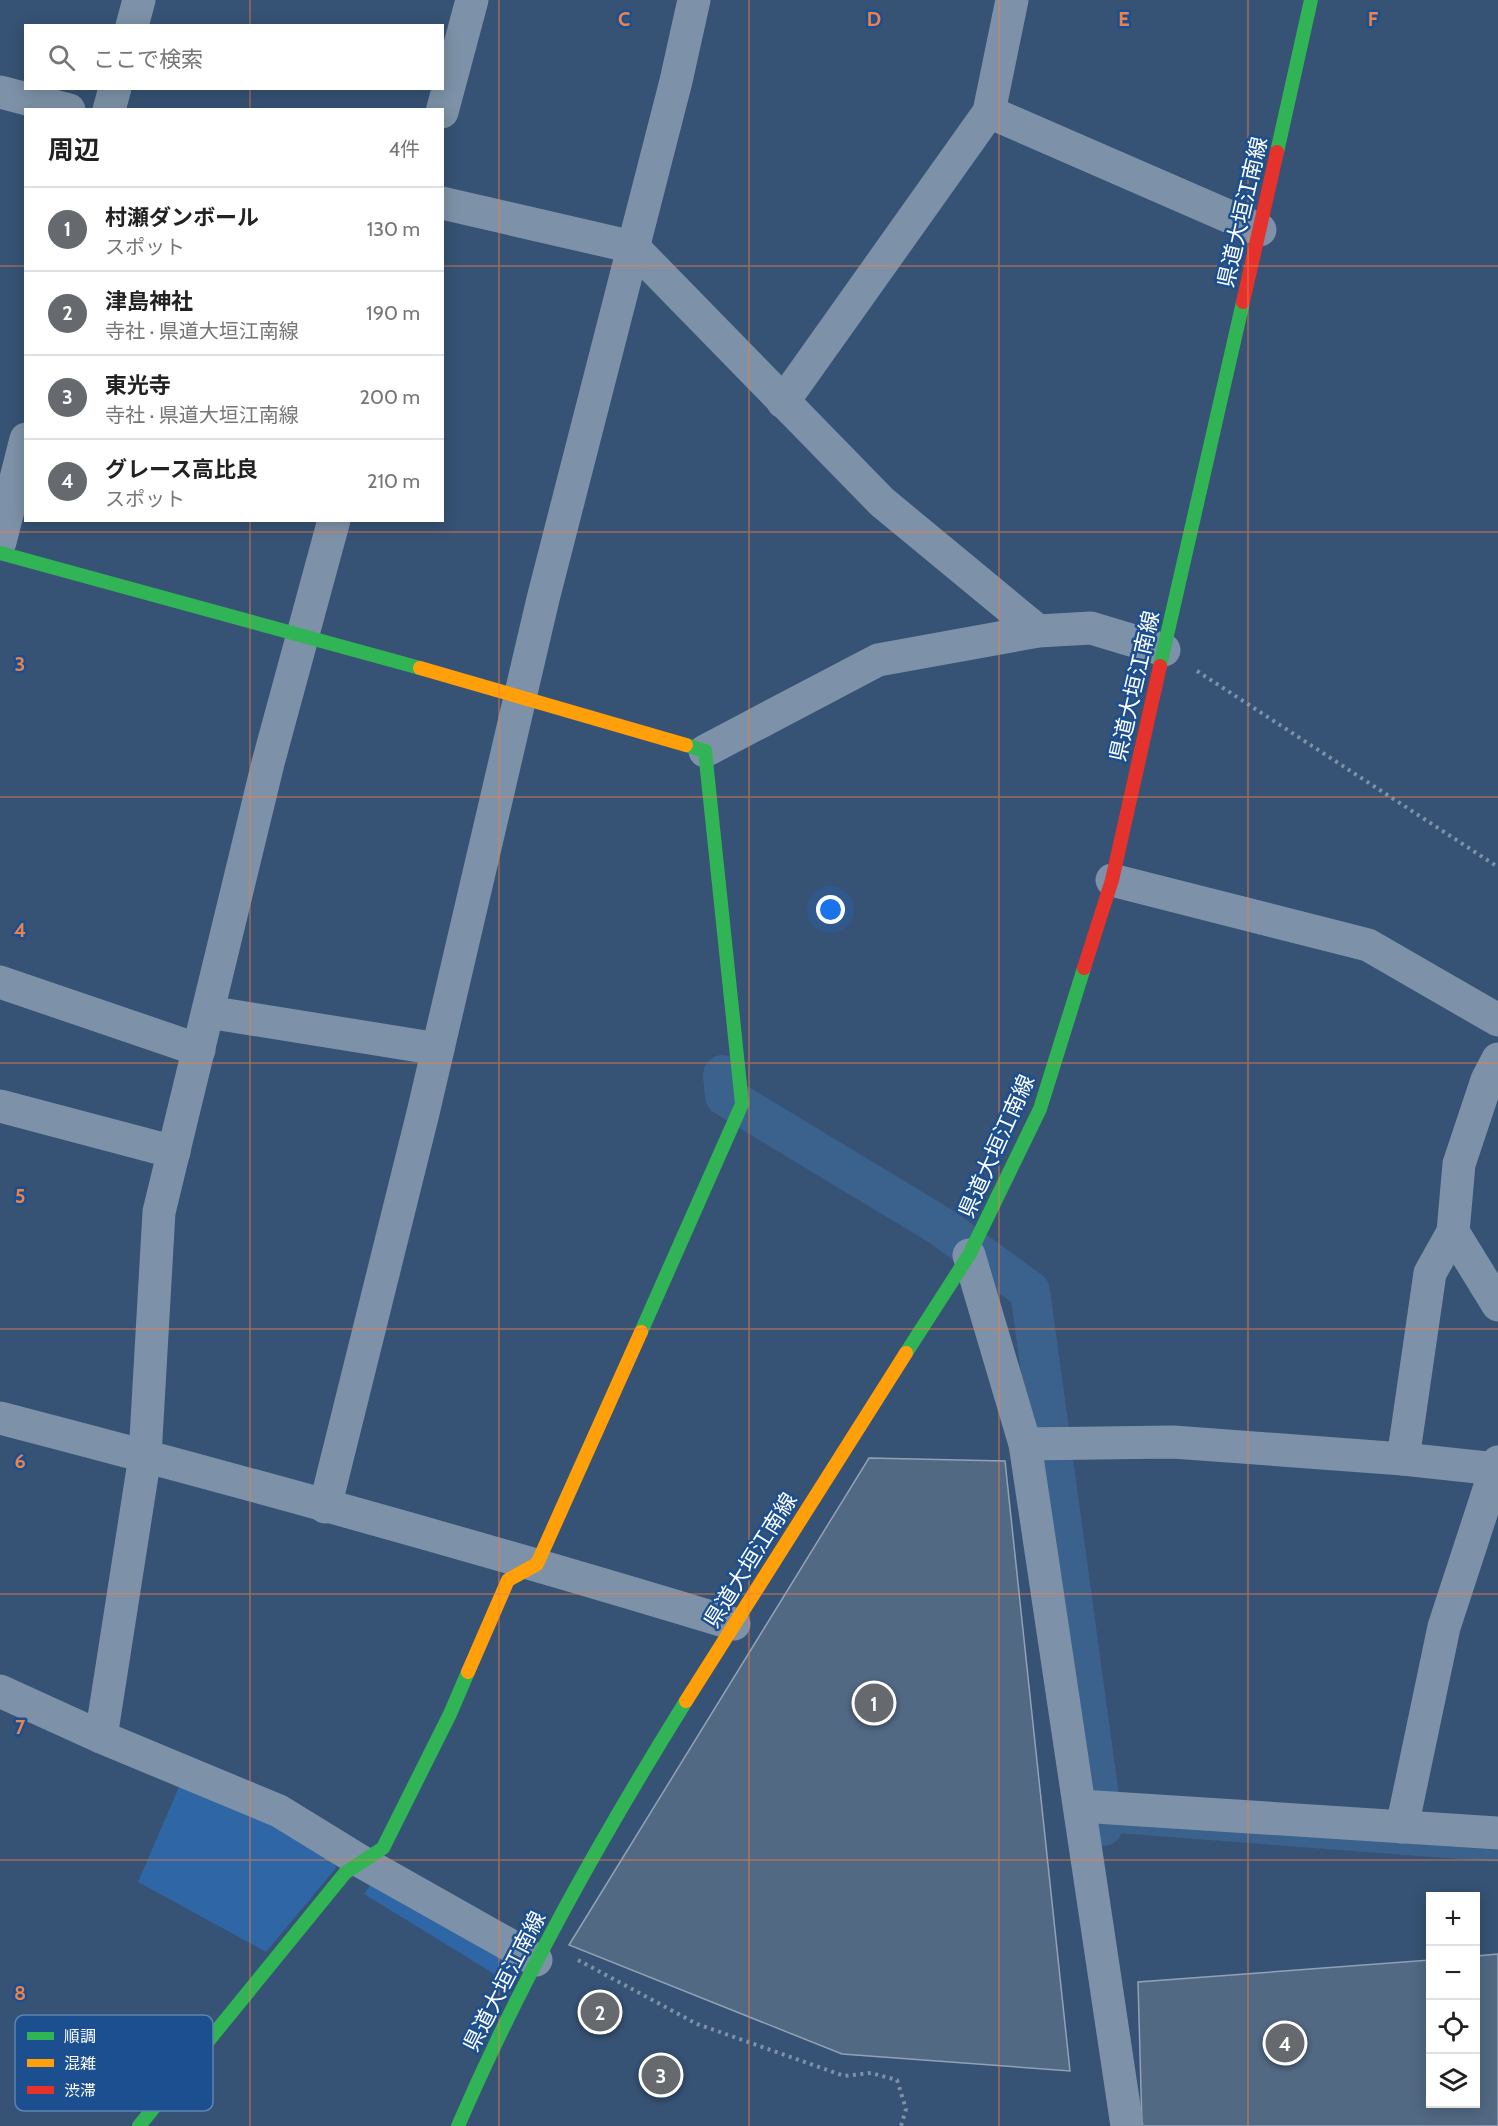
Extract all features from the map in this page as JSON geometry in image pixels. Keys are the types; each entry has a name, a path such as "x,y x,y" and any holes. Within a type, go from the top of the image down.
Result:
{"main road":[{"name":"県道大垣江南線","path":"458,2126 488,2058 541,1951 634,1785 969,1255 1040,1109 1112,880 1311,0"},
{"path":"0,553 520,696 705,751 742,1104 537,1564 508,1580 450,1714 383,1848 345,1873 213,2035"},
{"path":"139,2126 151,2111"}],"street":[{"path":"133,24 139,0"},
{"path":"443,108 471,0"},
{"path":"325,1507 438,1049 520,696 694,0"},
{"path":"783,402 988,112 1012,0"},
{"path":"110,108 115,90"},
{"path":"0,92 61,108"},
{"path":"988,112 1260,230"},
{"path":"444,203 633,247 882,502 1038,631"},
{"path":"0,542 24,447"},
{"path":"101,1737 145,1456 159,1212 268,763 333,522"},
{"path":"705,751 878,660 1038,631 1091,628 1164,650"},
{"path":"1112,880 1368,945 1498,1020"},
{"path":"0,981 199,1050"},
{"path":"208,1012 438,1049"},
{"path":"1403,1459 1430,1272 1453,1232 1459,1164 1487,1080 1498,1059"},
{"path":"0,1106 174,1152"},
{"path":"1453,1232 1498,1305"},
{"path":"969,1255 1025,1444 1127,2126"},
{"path":"0,1418 537,1564 734,1624"},
{"path":"1025,1444 1173,1442 1497,1465 1444,1627 1402,1827"},
{"path":"0,1690 101,1737 279,1811 362,1862 541,1951"},
{"path":"1080,1806 1498,1833"}],"path":[{"path":"1164,650 1498,867"},
{"path":"541,1951 697,2024 844,2076 872,2073 897,2080 906,2109 901,2126"}],"shaded area":[{"path":"182,1780 331,1851 336,1868 266,1952 138,1882"},
{"path":"374,1880 510,1964 504,1980 364,1894"}],"building":[{"path":"869,1458 1005,1461 1070,2071 842,2054 569,1945"},
{"path":"1498,1954 1498,2126 1142,2126 1138,1982 1426,1960 1426,2108 1480,2108 1480,1956"}],"waterway":[{"path":"723,1075 725,1096 942,1227 1030,1291 1103,1826"},
{"path":"1103,1826 1498,1856"}],"traffic: fast":[{"path":"1277,152 1311,0"},
{"path":"1160,666 1243,302"},
{"path":"0,553 420,668"},
{"path":"641,1332 742,1104 705,751 686,745"},
{"path":"906,1353 969,1255 1040,1109 1084,968"},
{"path":"213,2035 345,1873 383,1848 450,1714 468,1672"},
{"path":"458,2126 509,2016 564,1909 686,1701"},
{"path":"139,2126 151,2111"}],"traffic: slow":[{"path":"420,668 686,745"},
{"path":"468,1672 508,1580 537,1564 641,1332"},
{"path":"686,1701 906,1353"}],"traffic: jam":[{"path":"1243,302 1277,152"},
{"path":"1084,968 1112,880 1160,666"}],"place":[{"name":"村瀬ダンボール","path":"874,1703"},
{"name":"津島神社","path":"600,2012"},
{"name":"グレース高比良","path":"1285,2043"},
{"name":"東光寺","path":"661,2075"}]}
